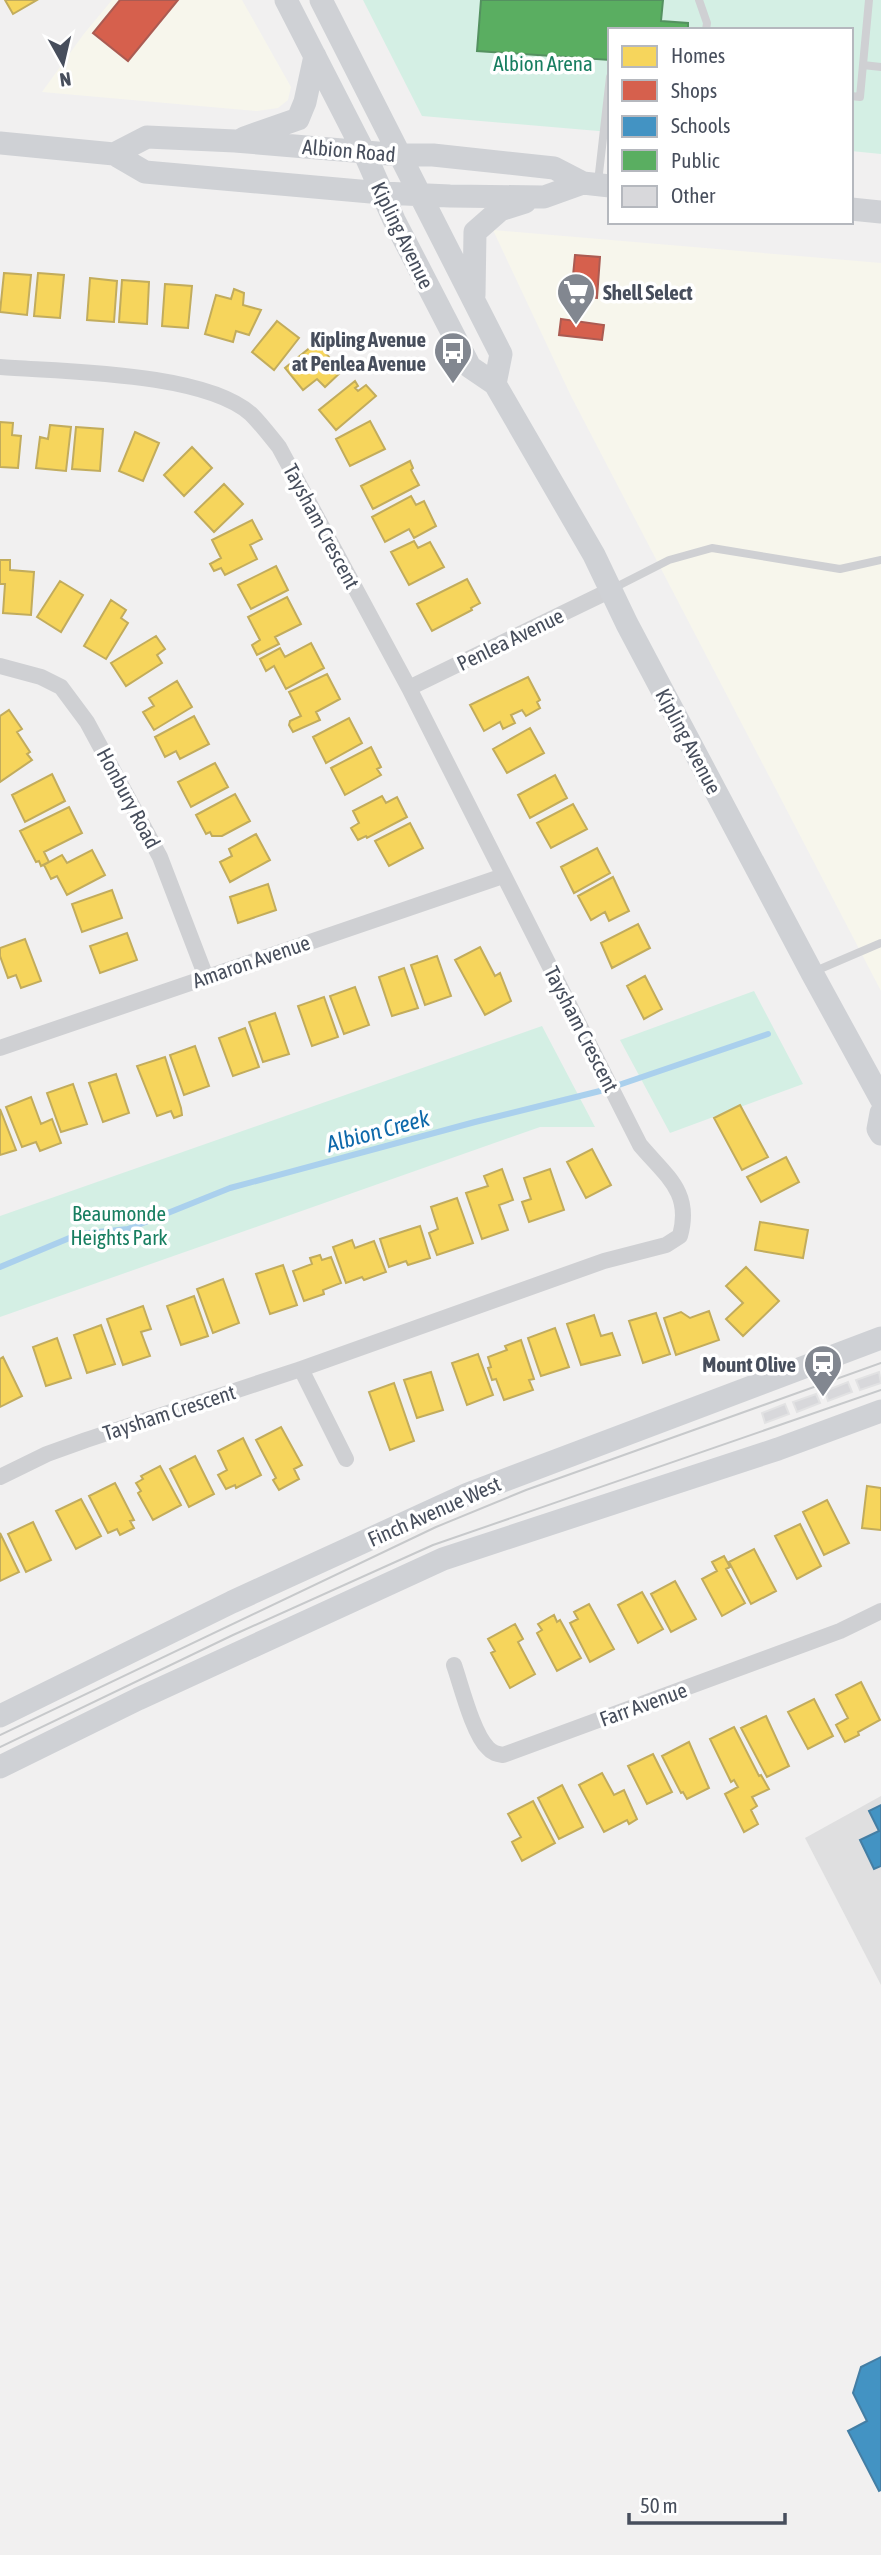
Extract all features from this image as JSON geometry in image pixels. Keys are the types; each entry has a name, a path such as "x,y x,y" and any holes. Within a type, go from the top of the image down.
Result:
{"main road":[{"name":"Kipling Avenue","path":"286,0 470,367 495,384 594,555 812,973 881,1099"},
{"name":"Kipling Avenue","path":"321,0 500,354 495,384"},
{"path":"234,141 298,119 306,102 315,56"},
{"name":"Albion Road","path":"114,154 147,137 234,141 554,168 597,185"},
{"name":"Albion Road","path":"0,143 114,154 145,172 382,193 544,197 597,185"},
{"path":"474,302 475,232 500,210 544,197"},
{"path":"853,209 881,212"},
{"path":"881,1113 878,1129 881,1135"},
{"name":"Finch Avenue West","path":"0,1716 232,1602 468,1494 881,1338"},
{"path":"0,1767 163,1688 443,1559 778,1449 881,1412"}],"street":[{"name":"Taysham Crescent","path":"0,367 172,381 215,394 250,413 279,447 409,688 640,1144 681,1194 684,1219 680,1236 666,1245 604,1261 301,1368 86,1440 47,1454 0,1477"},
{"name":"Penlea Avenue","path":"409,688 611,590"},
{"name":"Honbury Road","path":"0,666 41,677 61,687 87,722 160,857 206,977"},
{"name":"Amaron Avenue","path":"0,1048 503,876"},
{"path":"301,1368 346,1459"},
{"name":"Farr Avenue","path":"454,1665 483,1742 489,1750 503,1755 840,1631 881,1611"}],"lane":[{"path":"698,0 706,28"},
{"path":"853,96 860,97 869,0"},
{"path":"863,65 881,67"},
{"path":"597,185 608,94"},
{"path":"611,590 669,560 712,548 841,569 881,560"},
{"path":"812,973 881,943"}],"shaded area":[{"path":"112,0 242,0 291,87 288,100 278,108 257,111 42,92"},
{"path":"493,230 881,263 881,991 571,396"},
{"path":"881,1796 881,1985 805,1838"}],"green space":[{"name":"Albion Arena","path":"363,0 881,0 881,154 853,151 853,28 608,28 608,132 422,116"},
{"path":"754,991 803,1084 670,1133 620,1040"},
{"name":"Beaumonde Heights Park","path":"542,1026 595,1127 540,1127 0,1317 0,1216"}],"building: Homes":[{"path":"5,0 37,0 13,14"},
{"path":"4,273 31,275 27,315 0,312"},
{"path":"38,273 64,275 60,318 34,316"},
{"path":"90,278 117,281 114,322 87,320"},
{"path":"122,280 149,282 147,324 119,322"},
{"path":"165,284 192,286 188,328 162,326"},
{"path":"234,289 244,293 243,305 261,310 249,335 236,331 233,342 205,334 216,295 231,299"},
{"path":"277,321 299,338 274,370 252,352"},
{"path":"317,342 341,372 325,387 317,379 303,390 285,368"},
{"path":"355,381 358,391 366,385 376,396 336,430 319,410"},
{"path":"370,421 385,449 350,466 336,439"},
{"path":"0,422 13,423 12,435 21,436 18,468 0,467"},
{"path":"50,425 71,427 66,471 36,468 40,437 48,439"},
{"path":"76,427 103,429 100,471 72,469"},
{"path":"135,432 159,443 143,481 119,471"},
{"path":"192,447 212,468 184,496 164,475"},
{"path":"410,461 413,468 411,470 419,485 373,509 361,486"},
{"path":"224,484 243,504 214,532 195,512"},
{"path":"411,496 416,505 424,501 436,526 414,538 409,529 385,542 372,517"},
{"path":"252,520 262,539 250,545 257,559 225,575 221,568 214,571 210,564 221,558 212,540"},
{"path":"414,541 418,548 430,542 444,567 409,585 391,552"},
{"path":"0,560 10,560 10,570 34,572 31,615 3,613 5,584 0,584"},
{"path":"276,566 288,590 251,609 238,585"},
{"path":"467,579 480,603 432,631 417,604"},
{"path":"60,581 83,595 61,632 37,617"},
{"path":"287,597 301,624 275,637 279,644 257,655 252,645 260,640 248,617"},
{"path":"111,600 126,610 121,618 128,623 106,659 84,646"},
{"path":"156,636 165,649 157,655 162,663 126,686 111,663"},
{"path":"311,643 324,668 286,689 274,666 266,671 260,659 280,648 285,657"},
{"path":"327,674 340,699 316,712 320,720 293,732 290,721 301,716 289,692"},
{"path":"528,677 540,700 537,702 540,708 526,716 522,710 511,715 515,723 503,729 500,722 484,731 470,705"},
{"path":"177,681 192,707 154,730 143,712 154,706 149,698"},
{"path":"9,710 22,729 17,732 32,760 0,782 0,716"},
{"path":"194,716 209,744 180,759 176,751 165,757 155,737"},
{"path":"349,718 362,743 326,763 313,737"},
{"path":"530,728 544,753 507,773 493,749"},
{"path":"371,747 381,767 377,769 381,775 345,795 331,768"},
{"path":"215,763 228,787 191,807 178,782"},
{"path":"52,774 65,801 25,822 12,795"},
{"path":"555,775 567,798 530,818 518,795"},
{"path":"235,794 250,821 222,836 212,836 210,832 206,834 196,815"},
{"path":"382,796 386,803 397,797 407,817 358,840 351,828 359,823 353,811"},
{"path":"573,804 587,829 551,848 537,823"},
{"path":"69,807 82,833 44,852 49,862 41,866 39,861 36,862 20,831"},
{"path":"410,823 423,848 389,866 375,841"},
{"path":"256,834 270,860 230,882 220,862 232,856 229,849"},
{"path":"597,848 610,873 574,893 561,867"},
{"path":"92,850 105,875 67,895 57,876 51,879 44,865 62,855 67,863"},
{"path":"613,877 629,911 609,921 605,912 591,920 578,896"},
{"path":"268,884 276,910 238,923 230,897"},
{"path":"112,890 122,918 82,932 72,904"},
{"path":"638,924 650,948 612,968 601,943"},
{"path":"127,933 137,960 100,973 90,946"},
{"path":"25,939 41,981 21,988 16,975 8,978 0,948"},
{"path":"480,947 495,976 500,973 511,1001 485,1015 455,960"},
{"path":"437,956 451,996 425,1005 411,965"},
{"path":"404,968 418,1008 392,1016 379,977"},
{"path":"645,976 662,1009 644,1019 627,986"},
{"path":"355,987 369,1025 344,1034 330,996"},
{"path":"324,997 338,1037 312,1046 298,1006"},
{"path":"275,1013 289,1054 263,1062 249,1022"},
{"path":"245,1028 259,1067 233,1076 219,1038"},
{"path":"195,1046 209,1086 184,1095 170,1055"},
{"path":"165,1057 181,1108 182,1115 174,1118 171,1111 157,1116 137,1066"},
{"path":"116,1074 129,1113 103,1122 89,1083"},
{"path":"73,1084 87,1124 61,1132 47,1093"},
{"path":"31,1097 41,1124 52,1119 61,1143 40,1151 36,1142 22,1147 6,1107"},
{"path":"740,1105 768,1157 742,1170 714,1118"},
{"path":"0,1109 16,1150 0,1155"},
{"path":"592,1149 611,1185 586,1198 567,1162"},
{"path":"786,1157 799,1182 761,1202 747,1177"},
{"path":"502,1169 513,1200 499,1205 508,1230 482,1239 466,1193 488,1186 484,1176"},
{"path":"550,1169 564,1210 529,1222 522,1202 531,1199 524,1178"},
{"path":"457,1198 473,1243 437,1255 429,1233 438,1229 431,1207"},
{"path":"760,1222 808,1230 803,1258 755,1250"},
{"path":"420,1226 430,1258 408,1265 406,1261 389,1267 380,1239"},
{"path":"352,1240 355,1248 374,1241 386,1272 346,1283 333,1247"},
{"path":"320,1255 322,1260 331,1257 341,1283 323,1290 324,1294 304,1301 293,1271 312,1264 310,1258"},
{"path":"283,1265 297,1305 270,1314 256,1274"},
{"path":"746,1267 779,1301 743,1336 726,1319 743,1303 726,1286"},
{"path":"223,1279 239,1323 213,1333 197,1289"},
{"path":"194,1296 208,1336 181,1345 167,1306"},
{"path":"143,1306 151,1329 141,1332 150,1356 123,1365 107,1319"},
{"path":"709,1311 719,1340 676,1355 664,1318 681,1312 690,1318"},
{"path":"656,1313 670,1354 643,1363 629,1321"},
{"path":"594,1315 601,1336 612,1333 620,1355 581,1365 567,1324"},
{"path":"101,1325 115,1364 87,1373 74,1335"},
{"path":"555,1328 569,1367 541,1376 528,1338"},
{"path":"57,1338 71,1378 46,1386 33,1347"},
{"path":"521,1340 534,1379 529,1380 533,1390 504,1400 496,1379 492,1380 488,1357 507,1350 505,1346"},
{"path":"478,1354 493,1395 467,1405 452,1363"},
{"path":"3,1357 22,1396 0,1407 0,1359"},
{"path":"431,1372 443,1410 417,1418 404,1380"},
{"path":"394,1383 414,1441 390,1450 369,1392"},
{"path":"281,1427 302,1465 294,1469 299,1479 279,1490 273,1480 276,1478 256,1440"},
{"path":"243,1438 261,1475 236,1488 235,1485 226,1489 218,1475 227,1470 218,1451"},
{"path":"195,1456 214,1494 189,1507 170,1469"},
{"path":"160,1466 181,1505 153,1520 138,1493 141,1491 136,1483 143,1479 141,1476"},
{"path":"115,1483 134,1520 130,1521 134,1528 120,1535 117,1529 108,1533 89,1496"},
{"path":"867,1486 881,1488 881,1530 862,1528"},
{"path":"81,1499 101,1536 76,1549 56,1511"},
{"path":"827,1500 849,1543 824,1555 803,1512"},
{"path":"33,1522 51,1560 26,1572 8,1534"},
{"path":"800,1524 821,1566 797,1579 775,1536"},
{"path":"0,1533 19,1572 0,1581"},
{"path":"754,1549 776,1591 751,1604 729,1562"},
{"path":"724,1556 730,1567 726,1569 745,1603 722,1616 702,1579 717,1571 712,1562"},
{"path":"675,1581 696,1619 671,1632 651,1594"},
{"path":"642,1592 663,1629 638,1643 618,1605"},
{"path":"589,1604 614,1649 590,1662 570,1623 578,1619 574,1612"},
{"path":"554,1615 557,1622 560,1620 581,1658 557,1671 537,1633 542,1630 538,1624"},
{"path":"515,1624 523,1639 518,1642 535,1674 510,1688 491,1653 495,1651 488,1639"},
{"path":"861,1682 880,1720 845,1742 836,1725 848,1718 836,1695"},
{"path":"814,1699 833,1736 808,1749 788,1712"},
{"path":"766,1716 789,1766 767,1777 741,1728"},
{"path":"734,1727 759,1776 761,1775 769,1789 752,1797 757,1806 751,1810 758,1824 744,1832 725,1794 738,1787 734,1780 731,1782 710,1739"},
{"path":"689,1742 709,1788 687,1799 683,1792 681,1793 662,1756"},
{"path":"653,1754 672,1792 647,1804 628,1766"},
{"path":"602,1773 614,1795 624,1790 637,1819 629,1824 627,1820 604,1832 579,1785"},
{"path":"562,1785 583,1827 559,1839 538,1798"},
{"path":"533,1801 555,1843 522,1861 512,1842 521,1837 508,1814"}],"building: Shops":[{"path":"120,0 178,0 128,61 93,33"},
{"path":"575,255 600,257 597,298 571,296"},
{"path":"561,319 604,325 602,340 559,335"}],"building: Schools":[{"path":"881,1805 881,1866 874,1869 860,1840 879,1831 869,1811"},
{"path":"881,2357 879,2491 848,2431 867,2421 853,2393 861,2367"}],"building: Public":[{"path":"481,0 663,0 661,21 688,23 688,28 608,28 608,60 477,51"}],"building: Other":[{"path":"879,1372 881,1383 860,1390 856,1380"},
{"path":"848,1382 852,1392 828,1401 825,1391"},
{"path":"816,1394 820,1403 797,1412 793,1402"},
{"path":"785,1404 789,1414 765,1423 762,1413"}],"waterway":[{"name":"Albion Creek","path":"0,1267 79,1234 128,1229 230,1188 604,1090 768,1034"}],"tram line":[{"path":"0,1735 436,1527 526,1490 881,1363"},
{"path":"0,1747 233,1635 433,1545 881,1390"}],"place":[{"name":"Shell Select","path":"576,326"},
{"name":"Kipling Avenue at Penlea Avenue","path":"453,385"},
{"name":"Mount Olive","path":"823,1398"}]}
